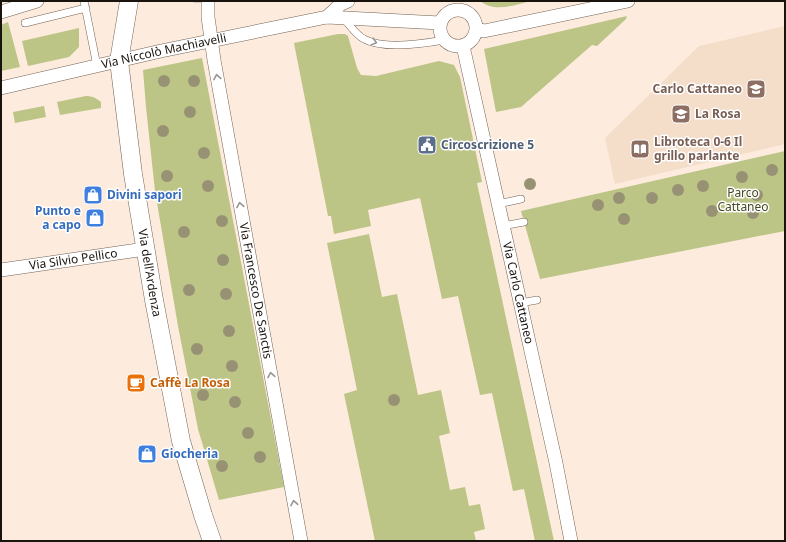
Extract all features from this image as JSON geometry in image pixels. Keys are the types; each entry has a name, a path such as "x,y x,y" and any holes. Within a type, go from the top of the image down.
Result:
{"main road":[{"name":"Via dell'Ardenza","path":"129,1 119,61 133,174 145,249 181,441 212,541"}],"street":[{"path":"1,12 37,1"},
{"path":"327,17 341,4 348,1"},
{"path":"477,29 484,31 628,1"},
{"name":"Via Francesco De Sanctis","path":"204,2 301,541"},
{"path":"454,5 469,12 476,22 477,29 472,39 463,46 453,45 444,40 440,32 440,23 445,14 454,5"},
{"name":"Via Niccolò Machiavelli","path":"1,88 211,40 327,17 440,23"},
{"name":"Via Carlo Cattaneo","path":"463,46 556,463 571,541"},
{"name":"Via Silvio Pellico","path":"1,270 145,249"}],"lane":[{"path":"25,23 85,4 97,66"},
{"path":"344,18 358,35 371,42 381,44 407,44 444,40"},
{"path":"498,204 521,199"},
{"path":"503,226 524,222"},
{"path":"520,303 537,300"}],"shaded area":[{"path":"785,26 785,144 615,184 605,138 699,46"}],"green space":[{"path":"480,1 531,1 505,7 492,7"},
{"path":"627,16 626,19 597,46 592,45 521,107 496,112 484,49"},
{"path":"8,22 20,67 1,71 1,25"},
{"path":"79,28 79,47 69,57 28,66 22,41"},
{"path":"338,34 345,34 348,36 357,68 361,75 376,76 439,61 454,65 460,77 482,182 477,183 554,541 535,541 524,489 513,491 492,393 480,395 458,296 442,299 420,198 368,210 371,226 334,234 331,216 328,216 294,43"},
{"path":"202,58 284,487 219,500 198,429 178,326 155,191 143,70"},
{"path":"90,96 101,102 101,108 60,115 57,102"},
{"path":"44,106 46,117 15,123 13,112"},
{"name":"Parco Cattaneo","path":"785,151 785,231 540,279 521,211"},
{"path":"369,234 382,297 397,294 418,395 441,390 450,433 439,436 450,490 465,487 469,506 480,504 485,529 474,532 476,541 375,541 344,394 357,390 327,243"}],"place":[{"name":"Carlo Cattaneo","path":"756,89"},
{"name":"La Rosa","path":"681,114"},
{"name":"Circoscrizione 5","path":"427,145"},
{"name":"Libroteca 0-6 Il grillo parlante","path":"640,149"},
{"name":"Divini sapori","path":"93,195"},
{"name":"Punto e a capo","path":"95,218"},
{"name":"Caffè La Rosa","path":"136,383"},
{"name":"Giocheria","path":"147,454"}]}
